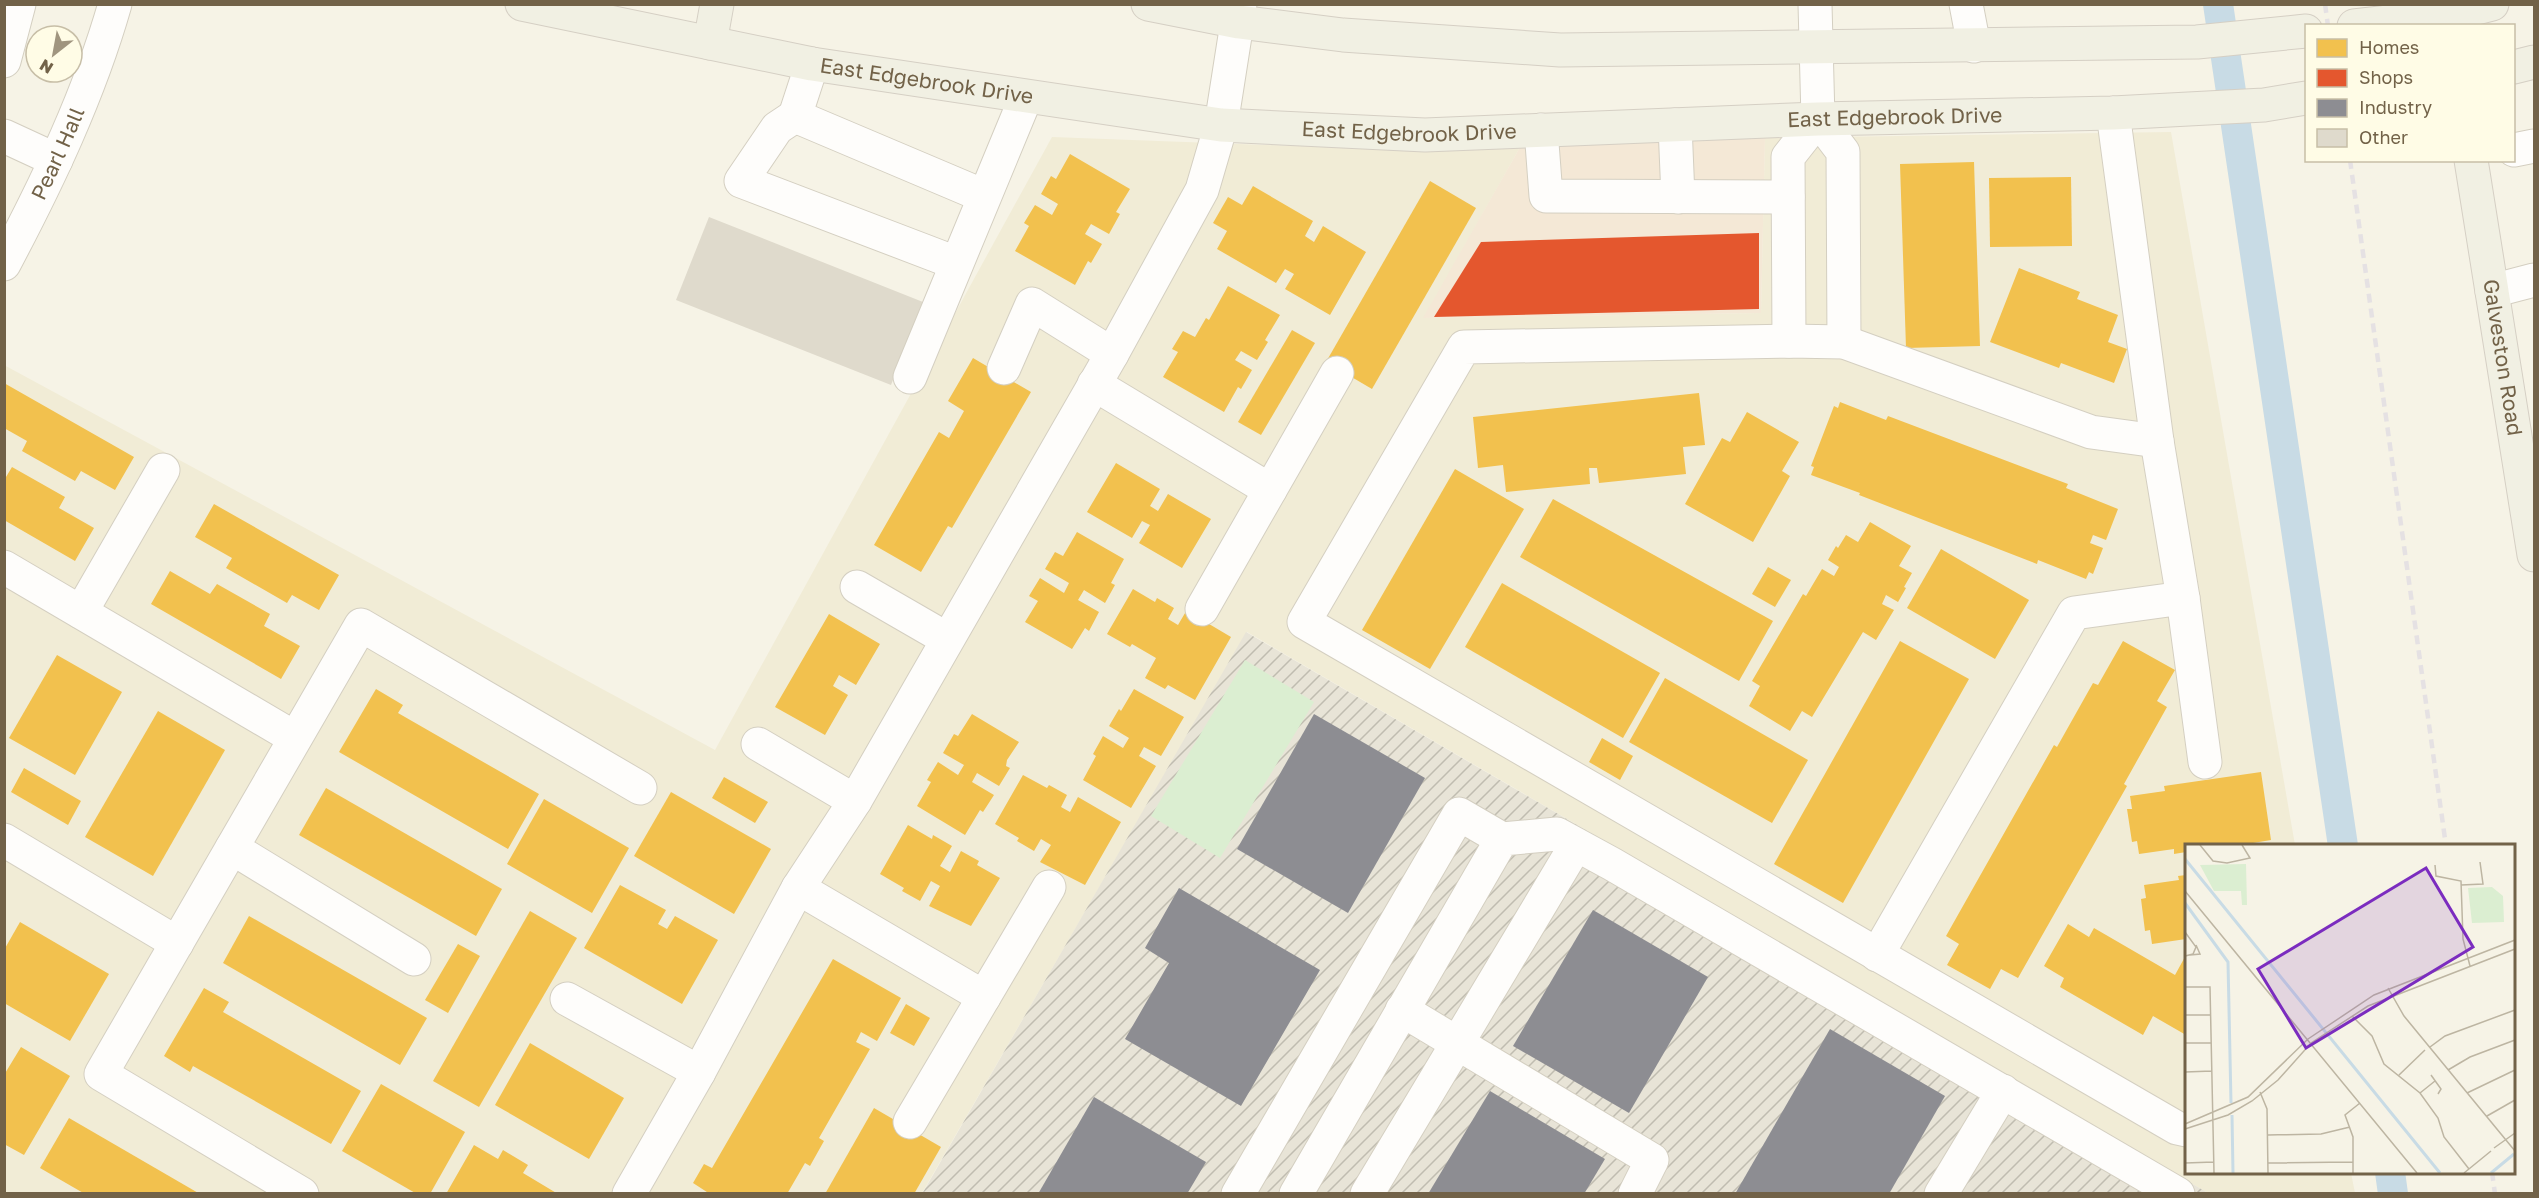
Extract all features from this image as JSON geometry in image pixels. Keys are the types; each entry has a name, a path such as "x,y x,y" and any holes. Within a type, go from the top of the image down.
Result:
{"main road":[{"name":"East Edgebrook Drive","path":"522,4 812,64 1221,125 1425,135 1818,119 2112,113 2264,105 2305,98"},
{"path":"710,43 717,4"},
{"path":"1148,4 1239,13 1343,35 1560,50 2198,42 2305,31"},
{"path":"2371,24 2449,15 2492,4"},
{"path":"2515,67 2535,62"},
{"name":"Galveston Road","path":"2471,162 2535,555"}],"street":[{"path":"4,61 19,4"},
{"name":"Pearl Hall","path":"4,264 56,160 104,43 115,4"},
{"path":"1815,4 1818,119 1843,152 1844,342"},
{"path":"1966,4 1974,46"},
{"path":"629,1194 699,1072 798,888 855,801 1112,354 1202,190 1221,125 1239,13"},
{"path":"812,64 795,116 777,128 741,180 956,263"},
{"path":"910,377 1026,97"},
{"path":"2112,113 2157,441 2183,598 2205,762"},
{"path":"795,116 984,196"},
{"path":"1789,340 1788,157 1818,119"},
{"path":"1675,125 1678,197"},
{"path":"1541,130 1546,196 1788,198"},
{"path":"4,135 56,160"},
{"path":"2515,150 2535,146"},
{"path":"2492,291 2535,280"},
{"path":"1004,368 1032,304 1112,354"},
{"path":"2157,441 2091,432 1844,342 1789,340 1464,347 1304,622 2177,1128 2185,1130"},
{"path":"1202,609 1337,373"},
{"path":"1094,384 1270,490"},
{"path":"81,612 163,470"},
{"path":"4,567 296,738"},
{"path":"857,587 947,639"},
{"path":"1877,955 2074,613 2183,598"},
{"path":"302,1194 101,1074 361,625 640,789"},
{"path":"758,744 855,801"},
{"path":"1238,1194 1459,814 1502,839 1557,834 2178,1194"},
{"path":"1296,1194 1502,839"},
{"path":"4,840 177,943"},
{"path":"1367,1194 1576,845"},
{"path":"232,848 414,959"},
{"path":"910,1122 1049,886"},
{"path":"798,888 984,997"},
{"path":"567,999 699,1072"},
{"path":"1402,1010 1652,1160 1635,1194"},
{"path":"1941,1194 2003,1091"}],"shaded area":[{"path":"2171,132 2295,844 2185,844 2185,1174 2351,1174 2355,1193 2208,1193 1247,632 922,1193 5,1193 4,365 715,750 1052,137 1294,146 1523,142 1424,318 1761,313 1765,138"},
{"path":"1765,138 1761,313 1423,318 1523,142"},
{"path":"1246,632 2208,1193 922,1194"}],"green space":[{"path":"1245,660 1314,702 1220,858 1151,816"}],"building: Homes":[{"path":"1070,154 1130,189 1116,212 1120,214 1109,234 1091,224 1085,234 1102,244 1091,263 1088,261 1075,285 1015,251 1029,226 1024,223 1035,205 1052,215 1058,204 1041,194 1051,176 1056,179"},
{"path":"1974,162 1980,346 1906,348 1900,164"},
{"path":"2071,177 2072,246 1990,247 1989,178"},
{"path":"1430,181 1476,208 1372,389 1326,362"},
{"path":"1253,186 1313,221 1305,236 1314,242 1323,226 1366,252 1330,315 1285,289 1294,274 1285,269 1276,283 1217,249 1227,231 1213,223 1228,197 1242,205"},
{"path":"2019,268 2080,292 2077,299 2118,315 2108,342 2127,349 2114,383 2061,363 2059,368 1990,342"},
{"path":"1228,286 1280,315 1265,340 1268,342 1257,360 1241,351 1235,360 1252,370 1241,389 1238,387 1224,412 1163,377 1178,352 1172,349 1183,331 1195,337 1206,318 1209,320"},
{"path":"1292,330 1315,343 1261,435 1238,422"},
{"path":"973,358 1031,392 952,528 948,526 921,572 874,545 939,432 949,438 964,411 948,401"},
{"path":"4,383 134,457 115,490 81,471 75,481 22,451 27,441 4,428"},
{"path":"1699,393 1705,445 1683,447 1686,474 1599,483 1597,468 1589,468 1590,484 1506,492 1503,465 1478,468 1473,417"},
{"path":"1840,402 1886,420 1888,416 2068,484 2066,488 2118,509 2106,540 2093,535 2090,543 2103,548 2093,574 2089,572 2086,579 2038,560 2037,564 1811,475 1814,467 1811,466 1834,406 1838,408"},
{"path":"1747,412 1799,442 1782,471 1790,476 1753,542 1685,504 1722,438 1730,442"},
{"path":"1116,463 1160,489 1150,506 1158,511 1168,494 1211,519 1182,568 1139,543 1150,525 1142,521 1132,538 1087,512"},
{"path":"12,467 65,497 59,508 94,528 75,561 4,520 4,476 6,477"},
{"path":"1455,469 1524,509 1430,669 1362,630"},
{"path":"1553,499 1773,621 1739,681 1520,557"},
{"path":"214,504 339,575 319,610 292,595 287,603 226,568 232,558 195,537"},
{"path":"1870,522 1911,546 1899,566 1912,573 1898,602 1886,595 1882,604 1894,610 1876,640 1863,632 1812,717 1802,711 1790,731 1749,706 1760,686 1752,681 1803,594 1806,596 1822,569 1834,576 1839,567 1828,560 1836,546 1838,548 1846,535 1858,542"},
{"path":"1077,532 1124,559 1111,583 1115,585 1105,603 1084,590 1078,600 1099,612 1089,631 1085,628 1072,649 1025,622 1038,601 1029,596 1040,578 1064,593 1069,583 1045,569 1055,552 1063,556"},
{"path":"1941,549 2029,600 1995,659 1907,608"},
{"path":"1768,567 1791,580 1775,607 1752,594"},
{"path":"170,571 210,594 217,584 270,614 264,626 300,646 281,679 151,604"},
{"path":"1502,583 1660,673 1623,738 1465,647"},
{"path":"1133,589 1155,602 1157,598 1174,608 1168,619 1178,625 1188,608 1204,621 1231,637 1195,700 1168,685 1165,689 1145,678 1156,658 1132,644 1130,647 1107,634"},
{"path":"829,614 880,644 856,685 839,675 833,686 848,695 825,735 775,707"},
{"path":"1900,641 1969,679 1843,903 1774,864"},
{"path":"2123,641 2175,670 2157,701 2167,707 2124,784 2127,786 2018,978 2001,969 1990,989 1947,965 1959,944 1946,936 2054,745 2057,747 2093,683 2098,685"},
{"path":"57,655 122,692 75,775 9,738"},
{"path":"1665,678 1808,760 1772,823 1629,742"},
{"path":"376,689 403,705 398,713 539,794 508,849 339,752"},
{"path":"1134,689 1184,717 1161,756 1144,747 1139,756 1156,766 1131,808 1083,780 1096,756 1093,754 1103,736 1123,748 1129,738 1109,726"},
{"path":"158,711 225,750 153,876 85,837"},
{"path":"972,714 1019,742 1007,760 1006,766 1010,768 999,786 977,773 972,782 994,795 983,812 980,810 965,835 917,806 931,782 927,780 938,762 958,775 964,765 943,753 954,734 958,736"},
{"path":"1602,738 1633,756 1620,780 1589,762"},
{"path":"24,768 81,801 68,825 11,792"},
{"path":"2261,772 2271,840 2247,844 2185,844 2185,852 2174,854 2174,849 2139,854 2137,841 2132,842 2127,809 2132,809 2130,796 2165,791 2164,786"},
{"path":"1023,775 1047,788 1049,785 1067,795 1061,807 1070,812 1078,797 1121,822 1085,885 1040,862 1051,845 1041,839 1034,851 1017,841 1019,838 995,824"},
{"path":"724,777 768,802 755,823 712,798"},
{"path":"326,788 502,889 476,936 299,835"},
{"path":"671,792 771,849 734,914 634,856"},
{"path":"544,799 629,848 592,913 507,864"},
{"path":"908,825 932,839 933,835 952,846 940,866 950,872 961,851 979,861 977,865 1000,878 971,926 929,906 940,886 931,881 920,901 902,891 904,888 880,874"},
{"path":"2185,875 2185,939 2152,944 2150,930 2145,931 2141,899 2146,898 2144,885 2179,880 2178,876"},
{"path":"620,885 666,910 658,924 667,929 675,916 718,940 682,1004 584,948"},
{"path":"530,911 577,938 479,1107 433,1081"},
{"path":"249,916 427,1018 400,1065 223,963"},
{"path":"20,922 109,974 70,1041 4,1003 4,950"},
{"path":"2068,924 2089,937 2094,928 2175,975 2185,957 2185,1034 2153,1016 2143,1035 2060,987 2064,978 2044,966"},
{"path":"458,944 480,956 448,1013 425,1000"},
{"path":"833,959 901,998 877,1041 861,1032 856,1042 870,1049 819,1138 824,1141 810,1166 805,1163 787,1194 710,1194 693,1183 704,1164 712,1168"},
{"path":"204,988 229,1002 223,1012 361,1091 331,1144 193,1066 190,1072 164,1056"},
{"path":"906,1004 930,1018 914,1046 890,1033"},
{"path":"530,1043 624,1098 589,1159 495,1105"},
{"path":"21,1047 70,1076 24,1155 4,1144 4,1075"},
{"path":"381,1084 465,1132 430,1194 417,1194 342,1151"},
{"path":"874,1108 941,1147 914,1194 825,1194"},
{"path":"69,1118 200,1194 85,1194 40,1168"},
{"path":"474,1145 498,1159 503,1150 528,1165 523,1173 558,1194 446,1194"}],"building: Shops":[{"path":"1759,233 1759,309 1434,317 1481,242"}],"building: Industry":[{"path":"1314,714 1425,778 1348,913 1237,849"},
{"path":"1179,888 1320,970 1241,1106 1125,1039 1169,963 1145,948"},
{"path":"1593,910 1708,977 1629,1113 1513,1046"},
{"path":"1830,1029 1945,1096 1889,1194 1735,1194"},
{"path":"1490,1091 1605,1159 1584,1194 1428,1194"},
{"path":"1094,1097 1206,1162 1187,1194 1038,1194"}],"building: Other":[{"path":"709,217 923,302 891,385 676,300"}],"waterway":[{"path":"2218,4 2343,844"},
{"path":"2390,1174 2393,1194"}],"railway":[{"path":"2325,4 2328,24"},
{"path":"2350,162 2446,844"},
{"path":"2492,1174 2495,1194"}]}
